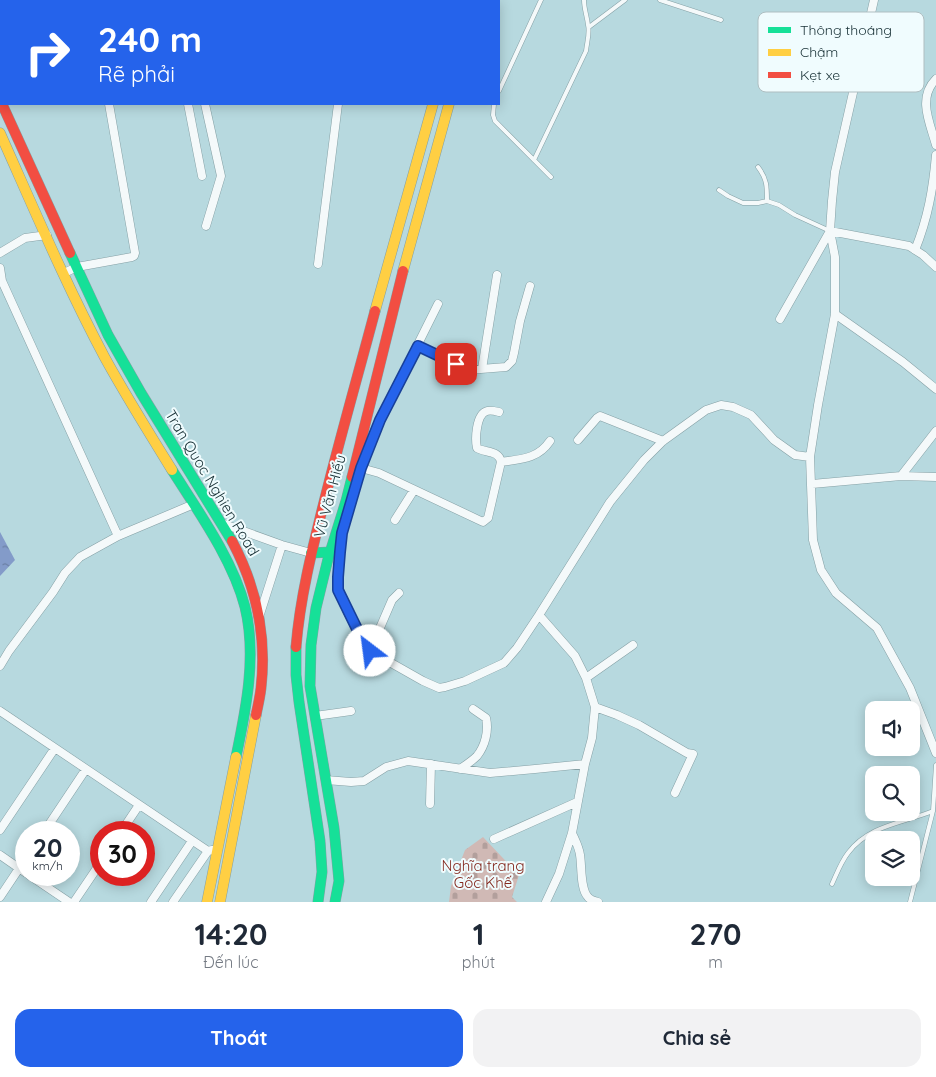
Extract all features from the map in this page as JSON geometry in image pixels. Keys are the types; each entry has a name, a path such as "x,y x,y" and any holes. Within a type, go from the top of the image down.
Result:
{"main road":[{"name":"Tran Quoc Nghien Road","path":"2,105 118,353 221,523 251,581 262,631 263,662 261,688 220,902"},
{"name":"Vũ Văn Hiếu","path":"318,902 322,872 320,841 296,675 297,630 311,553 338,448 403,209 434,105"},
{"name":"Vũ Văn Hiếu","path":"334,902 339,881 334,828 310,686 316,608 328,559 348,502 393,307 449,105"},
{"name":"Tran Quoc Nghien Road","path":"2,137 96,340 117,380 217,544 238,586 245,608 249,634 248,689 213,849 207,902"},
{"path":"311,553 331,552"},
{"path":"213,849 231,846"}],"street":[{"path":"936,79 931,84 925,106 936,145"},
{"path":"853,92 835,172 832,201 830,231 835,257 835,314 810,457 812,540 821,570 836,593 878,628 910,688 936,754"},
{"path":"64,274 77,267 134,256 130,218 109,105"},
{"path":"188,105 202,176"},
{"path":"205,105 221,176 206,226"},
{"path":"318,264 338,105"},
{"path":"915,250 924,228 928,211 936,154"},
{"path":"830,231 909,246 936,267"},
{"path":"780,319 830,231"},
{"path":"0,253 25,238 46,233"},
{"path":"0,268 2,281 118,536"},
{"path":"482,369 497,275"},
{"path":"418,346 468,370 506,367 512,361 530,286"},
{"path":"438,304 380,420 348,502 342,533 338,577 338,590 370,651 432,686 438,688 465,682 504,663 517,648 539,615 610,502 663,440 706,410 721,405 733,407 751,415 774,440 795,455 810,457"},
{"path":"835,314 903,362 936,389"},
{"path":"361,468 379,473 483,522 488,518 501,462 500,457 492,452 482,451 477,448 476,430 482,414 486,411 499,412"},
{"path":"578,440 600,416 663,440"},
{"path":"901,476 936,431"},
{"path":"501,462 530,457 542,452 550,441"},
{"path":"812,484 901,476 936,477"},
{"path":"395,520 414,490"},
{"path":"0,666 53,592 64,573 80,557 118,536 194,504"},
{"path":"221,523 282,545 311,553"},
{"path":"259,617 282,545"},
{"path":"370,651 392,600 399,593"},
{"path":"539,615 575,656 586,678 595,707 592,738 584,764 572,833 559,874 546,902"},
{"path":"586,678 633,645"},
{"path":"595,707 639,725 687,753 693,754 675,794"},
{"path":"460,769 476,758 483,748 488,725 486,718 473,709"},
{"path":"0,711 192,841 213,849 173,902"},
{"path":"315,716 351,711"},
{"path":"0,830 55,748"},
{"path":"326,780 351,782 364,780 386,767 402,762 414,761 490,773 584,764"},
{"path":"430,804 431,764"},
{"path":"51,821 86,769"},
{"path":"494,839 577,802"},
{"path":"129,821 140,805"},
{"path":"572,833 580,853 586,896 598,902"},
{"path":"150,902 192,841"},
{"path":"0,855 15,865"},
{"path":"74,902 90,878"},
{"path":"0,897 15,880"},
{"path":"45,886 69,902"}],"lane":[{"path":"500,89 541,0"},
{"path":"534,160 586,51 589,27 584,10 584,0"},
{"path":"589,27 625,0"},
{"path":"660,0 721,20"},
{"path":"494,105 493,115 495,121 551,177"},
{"path":"758,168 766,180 767,201"},
{"path":"719,190 743,203 767,201 779,205 795,215 830,231"},
{"path":"910,902 933,811 936,765"},
{"path":"832,884 844,859 861,839 884,826 920,817 933,811"}],"green space":[{"name":"Nghĩa trang Gốc Khế","path":"483,837 519,875 512,897 517,902 449,902 451,886 465,850"}],"water":[{"path":"0,532 15,560 0,576"}],"traffic: fast":[{"path":"70,253 108,335 141,393 232,541"},
{"path":"172,470 223,554 245,607 250,644 249,682 236,757"},
{"path":"335,902 339,881 334,828 310,686 311,645 316,608 352,477"},
{"path":"311,553 331,552"},
{"path":"296,647 296,675 299,702 320,841 322,872 318,902"}],"traffic: slow":[{"path":"375,311 433,105"},
{"path":"403,271 449,105"},
{"path":"0,133 77,303 105,358 172,470"},
{"path":"220,902 256,715"},
{"path":"207,902 236,757"}],"traffic: jam":[{"path":"2,105 70,253"},
{"path":"352,477 403,271"},
{"path":"296,647 303,592 315,538 375,311"},
{"path":"232,541 254,594 261,631 263,668 256,715"}],"route":[{"path":"370,651 365,645 338,590 342,533 361,468 380,420 418,346 456,364"}]}
